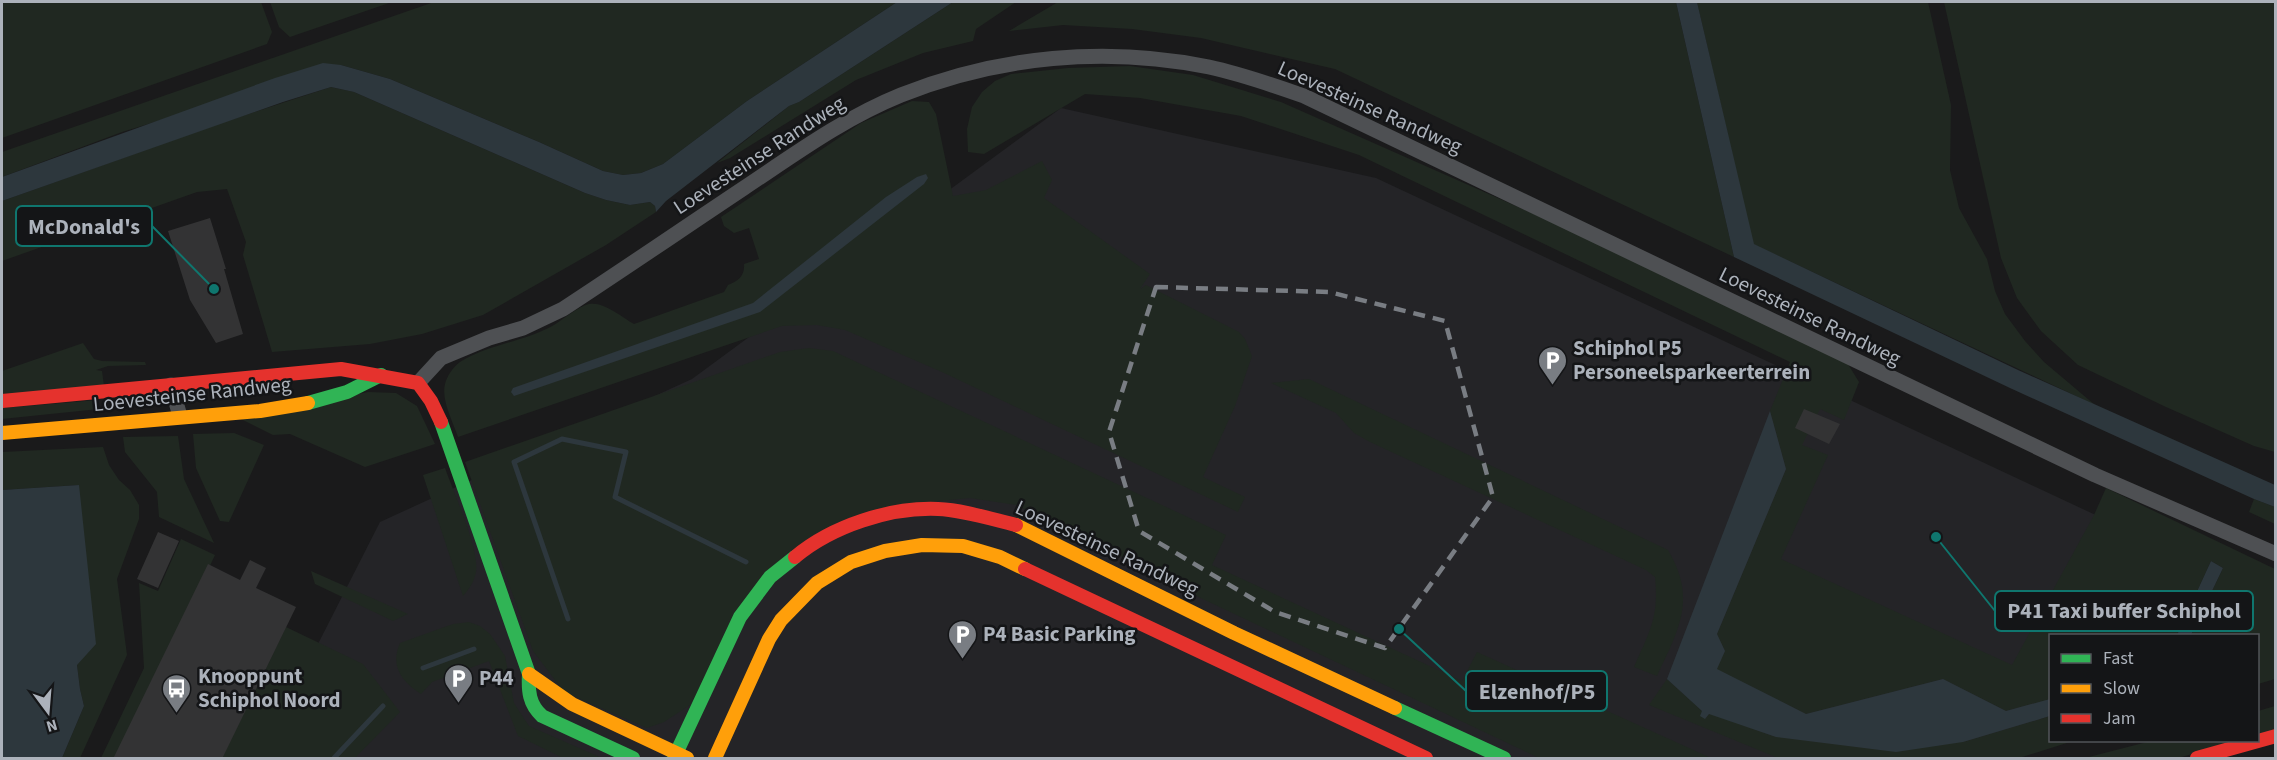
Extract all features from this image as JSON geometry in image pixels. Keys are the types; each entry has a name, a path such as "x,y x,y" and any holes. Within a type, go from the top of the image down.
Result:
{"street":[{"name":"Loevesteinse Randweg","path":"2,400 342,369 418,384 441,358 489,338 523,328 563,309 815,140 901,95 983,69 1041,59 1120,56 1219,70 1260,81 1315,101 2095,475 2276,554"},
{"name":"Loevesteinse Randweg","path":"2,433 180,416 260,411 321,401 347,392 381,375"},
{"path":"418,384 425,390 437,412 529,674 528,697 535,710 542,716 633,759"},
{"path":"171,385 180,416"},
{"name":"Loevesteinse Randweg","path":"529,674 572,704 680,757 740,617 770,578 811,543 854,524 897,512 938,509 1017,525 1234,633 1504,759"},
{"path":"715,759 769,639 798,601 817,584 851,562 885,551 922,545 963,546 1000,557 1426,759"},
{"path":"2259,741 2276,736"},
{"path":"2197,759 2255,742"}],"highlighted area":[{"path":"1156,287 1329,292 1445,321 1493,497 1385,648 1275,612 1139,531 1109,432"}],"shaded area":[{"path":"2,2 261,2 272,32 267,44 2,138"},
{"path":"270,2 392,2 290,37 279,27"},
{"path":"434,2 897,2 747,101 663,164 641,173 623,175 603,171 390,79 341,65 122,132 2,177 2,152"},
{"path":"897,2 953,2 799,102 789,106 666,201 656,212 655,206 650,202 630,205 585,193 354,92 331,87 2,201 2,177 275,78 323,63 341,65 390,79 603,171 623,175 641,173 663,164 747,101"},
{"path":"953,2 1016,2 976,29 973,41 923,53 856,80 730,158 717,163 789,106 799,102"},
{"path":"1058,2 1676,2 1734,257 1335,69 1201,38 1132,29 1063,25 1009,31"},
{"path":"1676,2 1697,2 1754,244 2018,370 2275,485 2275,507 2010,388 1734,257"},
{"path":"1697,2 1928,2 1951,105 1950,170 1959,208 1987,259 1995,291 2005,314 2044,362 2095,405 1753,244"},
{"path":"1944,2 2275,2 2275,452 2254,446 2078,365 2041,331 2017,298 2001,258"},
{"path":"1130,66 1193,75 1281,102 1552,222 1846,361 1859,382 1844,420 1820,409 1802,445 1828,455 1781,559 2012,665 2094,515 2106,488 2275,569 2275,679 2259,684 2259,634 2191,634 2223,568 2211,561 2177,634 2049,634 2049,699 2006,711 1943,679 1806,714 1716,669 1725,651 1717,634 1786,469 1770,411 1790,362 1359,155 1241,116 1140,98 1085,94 984,154 968,152 967,129 972,107 982,92 995,81 1011,74 1068,68"},
{"path":"331,87 354,92 585,193 630,205 650,202 655,206 656,212 606,245 483,315 422,334 370,344 272,352 243,255 246,242 227,189 197,192 2,261 2,201 221,123"},
{"path":"912,101 929,102 936,114 953,196 986,190 1042,161 1052,180 1044,198 1150,274 1140,289 1146,285 1239,332 1245,339 1252,356 1235,406 1203,477 1245,497 1238,512 942,372 845,330 817,325 782,326 458,437 446,404 444,390 449,375 460,362 483,351 543,331 589,304 606,307 634,324 724,292 728,285 742,275 744,264 759,259 749,228 734,233 724,226 721,217 861,123"},
{"path":"1061,108 1376,178 2134,533 2052,634 2049,634 2049,701 2021,758 260,758 380,522 692,379"},
{"path":"926,174 928,178 924,184 760,312 514,396 511,392 513,388 753,303 886,197 917,177"},
{"path":"83,343 94,359 145,362 146,365 108,366 96,370 102,371 104,386 2,395 2,371"},
{"path":"809,348 833,351 1226,535 1212,565 1462,681 1477,652 1711,758 1539,758 1188,592 1100,545 1016,505 970,498 919,503 785,554 690,705 664,722 647,728 564,692 533,651 465,462 780,352"},
{"path":"1309,379 1668,550 1682,584 1682,614 1657,676 1634,667 1652,624 1656,603 1655,577 1646,570 1370,442 1354,433 1336,413 1271,383"},
{"path":"368,392 396,393 417,406 435,444 365,467 290,434 273,435 239,418"},
{"path":"98,400 99,409 2,419 2,408"},
{"path":"1770,411 1786,469 1717,634 1725,651 1717,669 1806,714 1943,679 2006,711 2049,699 2049,716 1963,742 1896,752 1776,737 1709,714 1705,719 1700,716 1702,711 1667,679"},
{"path":"234,433 264,445 229,522 220,521 196,468 193,434"},
{"path":"178,436 184,479 214,543 159,517 157,492 125,452 123,437"},
{"path":"103,447 109,465 139,505 139,519 117,579 127,655 80,758 62,758 84,706 77,665 79,485 2,490 2,452"},
{"path":"445,468 470,535 476,562 474,579 463,596 423,475"},
{"path":"79,485 96,644 77,665 84,706 62,758 2,758 2,490"},
{"path":"2254,499 2275,507 2275,524 2249,512"},
{"path":"181,539 215,555 120,758 101,758 144,668 139,583 158,591"},
{"path":"2211,561 2223,568 2191,634 2177,634"},
{"path":"311,571 408,614 393,621 315,584"},
{"path":"469,622 480,626 490,634 505,656 514,703 529,726 602,758 563,758 518,736 489,661 432,682 421,694 408,684 397,666 397,651 400,643 453,624"},
{"path":"286,627 363,664 400,712 355,758 222,758"},
{"path":"1667,679 1702,711 1706,718 1709,713 1776,737 1963,742 2049,716 2049,742 2070,742 2019,758 1778,758 1649,705"},
{"path":"2275,706 2275,730 2259,735 2259,711"},
{"path":"2147,742 2234,742 2178,758 2085,758"}],"building":[{"path":"210,218 243,334 216,343 190,300 168,231"},
{"path":"1804,409 1840,424 1829,444 1795,428"},
{"path":"158,532 179,541 158,588 137,579"},
{"path":"250,560 266,568 256,588 296,607 222,759 113,759 208,564 240,580"}],"waterway":[{"path":"568,619 514,462 562,439 626,452 615,497 746,562"},
{"path":"423,668 474,649"},
{"path":"334,758 383,706"}],"traffic: fast":[{"path":"308,403 347,392 381,375"},
{"path":"441,422 529,674 529,692 534,707 542,716 633,758"},
{"path":"674,758 740,617 770,577 795,557"},
{"path":"1395,708 1504,758"}],"traffic: slow":[{"path":"2,433 260,411 308,403"},
{"path":"1016,525 1234,633 1395,708"},
{"path":"715,758 769,639 781,620 817,583 851,562 885,551 922,545 963,546 1000,557 1025,569"},
{"path":"529,674 572,704 687,758"}],"traffic: jam":[{"path":"2,401 341,369 418,383 431,401 441,422"},
{"path":"795,557 826,536 844,528 881,515 901,511 948,510 1016,525"},
{"path":"1025,569 1426,758"},
{"path":"2259,741 2276,736"},
{"path":"2197,758 2254,742"}],"place":[{"name":"McDonald's","path":"214,289"},
{"name":"Schiphol P5 Personeelsparkeerterrein","path":"1552,386"},
{"name":"P41 Taxi buffer Schiphol","path":"1936,537"},
{"name":"Elzenhof/P5","path":"1399,629"},
{"name":"P4 Basic Parking","path":"962,660"},
{"name":"P44","path":"458,704"},
{"name":"Knooppunt Schiphol Noord","path":"177,714"}]}
